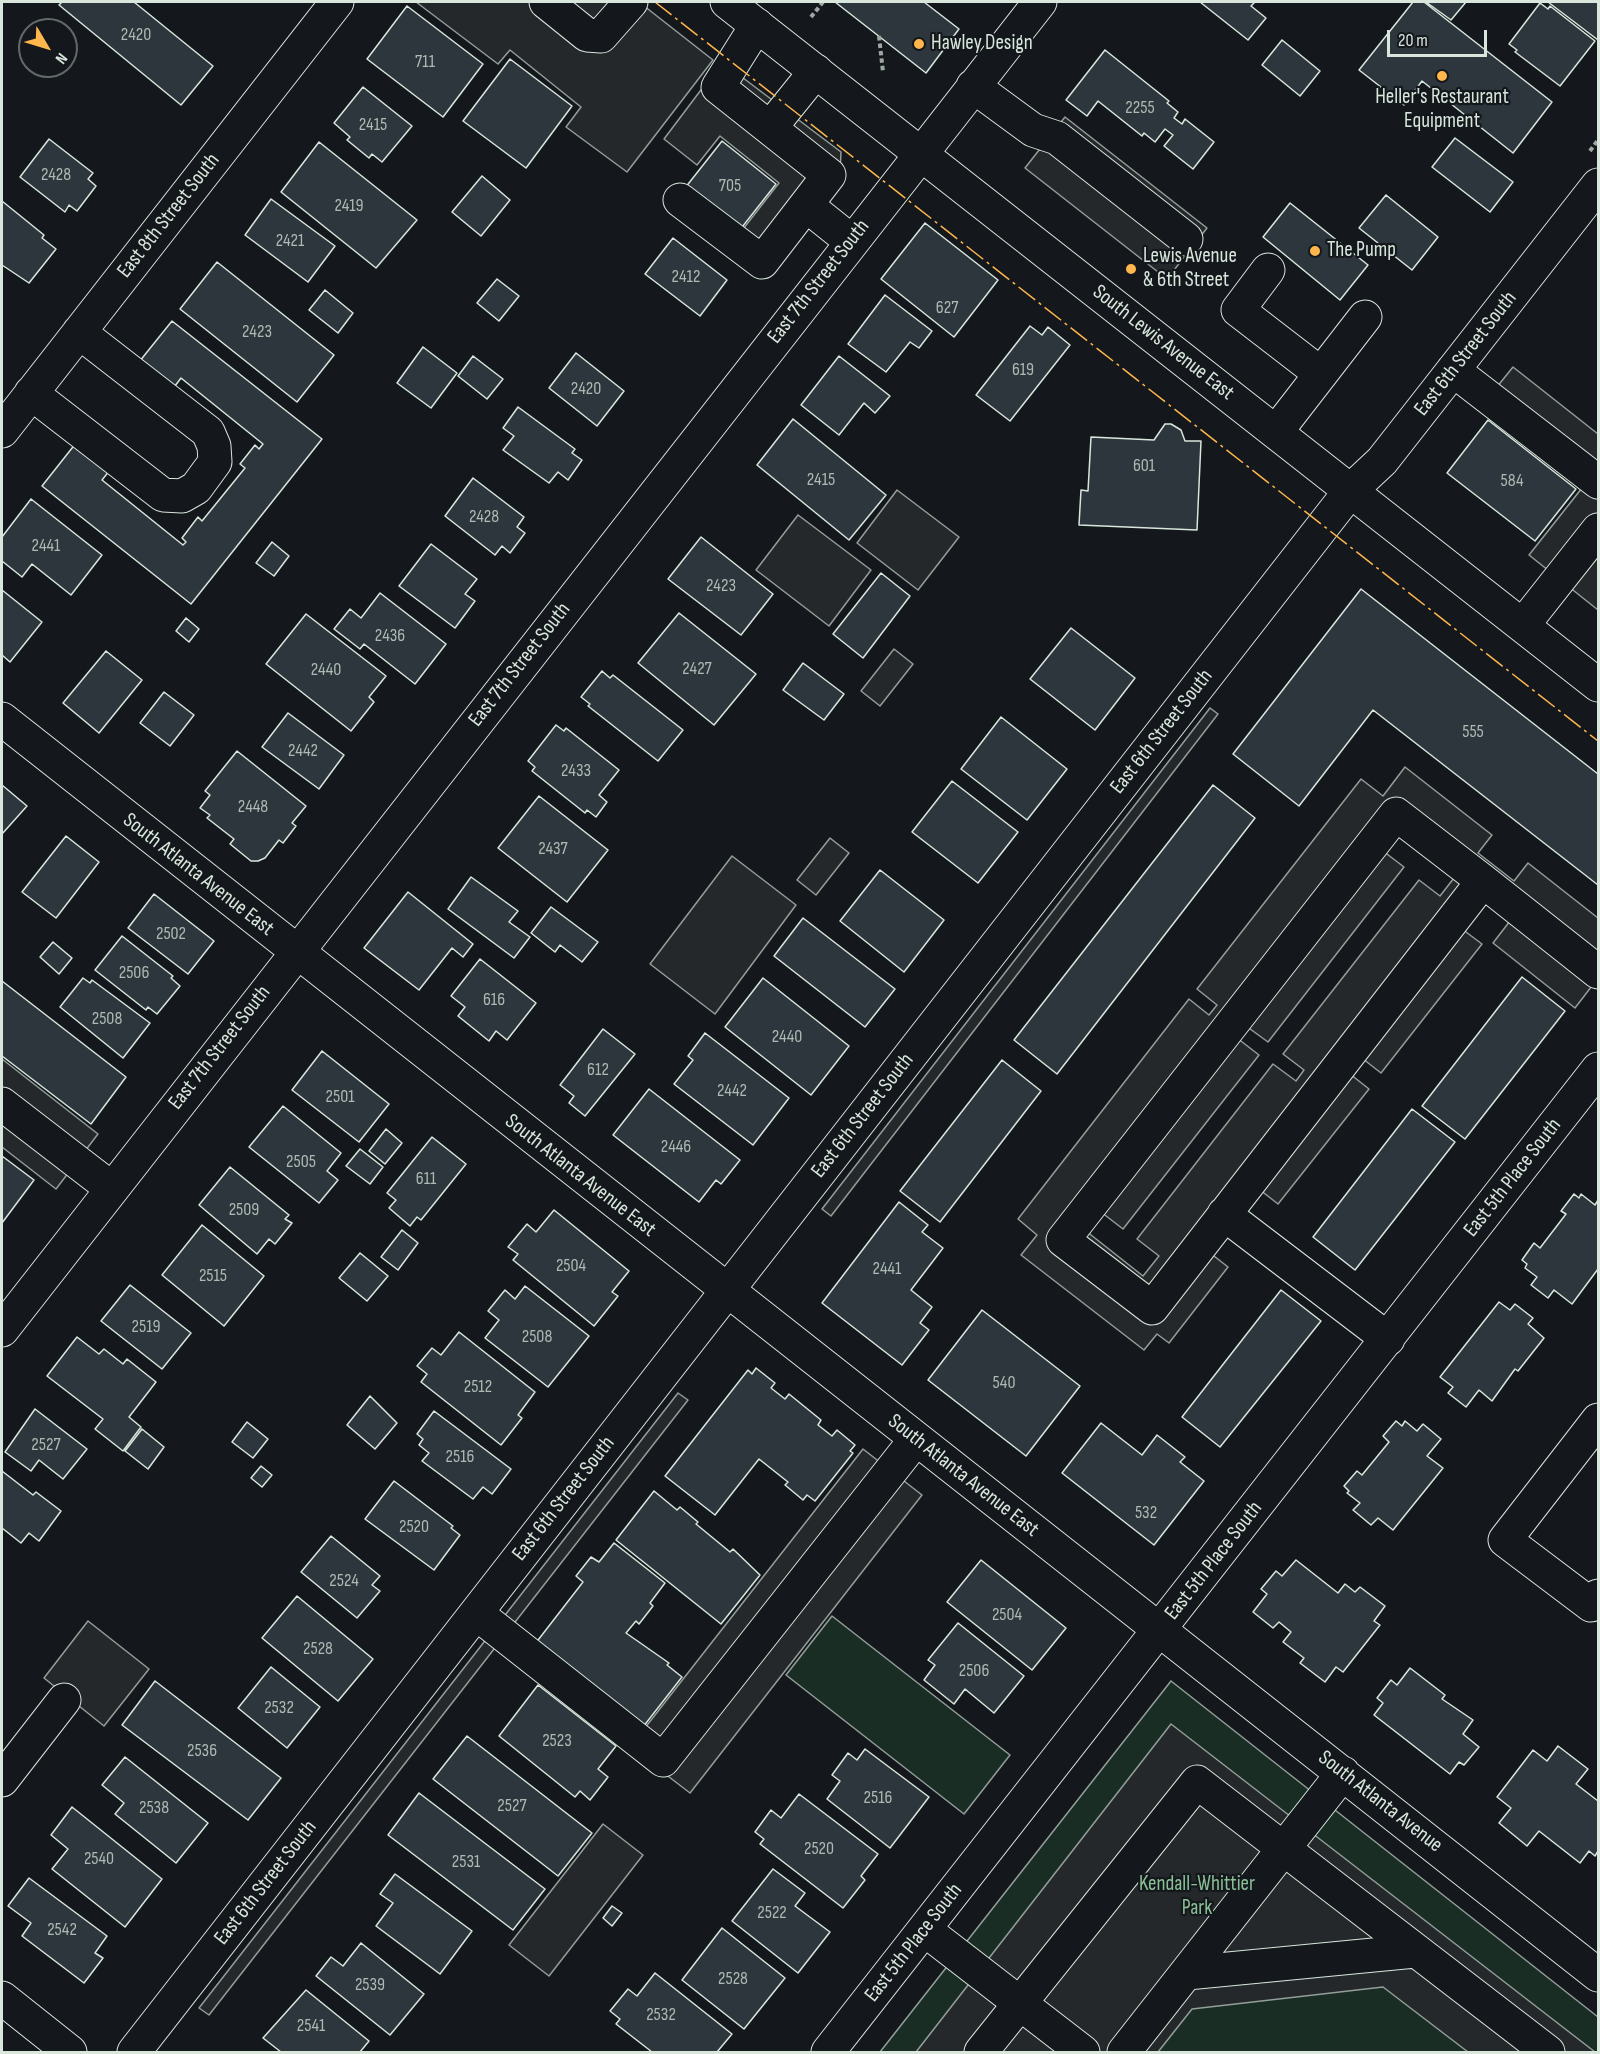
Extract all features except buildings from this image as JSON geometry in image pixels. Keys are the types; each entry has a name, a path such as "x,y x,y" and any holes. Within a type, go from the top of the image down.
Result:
{"street":[{"name":"East 8th Street South","path":"2,431 337,2"},
{"path":"546,2 587,35 601,36 631,2"},
{"name":"South Lewis Avenue East","path":"727,2 1599,685"},
{"name":"East 7th Street South","path":"2,1330 295,952 1040,2"},
{"path":"680,200 762,261 829,175 718,87 757,25"},
{"path":"770,128 816,71"},
{"path":"973,86 1034,130 1057,138 1186,239"},
{"name":"East 6th Street South","path":"134,2052 1351,490 1382,461 1599,185"},
{"path":"806,205 851,241"},
{"path":"1268,270 1238,310 1321,374"},
{"path":"1276,432 1365,317"},
{"path":"31,393 163,495 182,496 196,489 215,462 214,446 208,432 79,332"},
{"path":"1453,370 1599,482"},
{"path":"1523,625 1599,530"},
{"name":"South Atlanta Avenue East","path":"2,719 295,952 1160,1630"},
{"path":"1483,881 1152,1308 1063,1240 1396,814 1483,881 1599,972"},
{"name":"East 5th Place South","path":"828,2052 1599,1069"},
{"path":"2,1104 111,1188"},
{"path":"1224,1214 1388,1339"},
{"path":"1599,1420 1505,1540 1591,1605 1599,1596"},
{"path":"476,1612 663,1760 916,1439"},
{"name":"South Atlanta Avenue","path":"1160,1630 1343,1773 1594,1961"},
{"path":"2,1780 64,1700"},
{"path":"1124,2052 1343,1773"},
{"path":"981,2052 1197,1782 1548,2052"},
{"path":"925,1930 1083,2052"},
{"path":"1187,1973 1415,1951"},
{"path":"2,1998 70,2052"}],"path":[{"path":"811,17 823,2"},
{"path":"879,36 883,72"}],"green space":[{"path":"832,1616 1010,1755 964,1814 786,1675"},
{"name":"Kendall-Whittier Park","path":"1171,1681 1598,2017 1598,2052 880,2052"}],"shaded area":[{"path":"416,2 639,2 713,60 627,172 566,127 581,107 510,50 498,64"},
{"path":"722,62 841,152 840,173 763,275 729,247 779,183 720,136 697,165 664,139"},
{"path":"1065,117 1207,228 1167,279 1025,168"},
{"path":"1513,367 1598,434 1598,610 1529,555 1582,488 1480,408"},
{"path":"897,490 959,537 918,590 857,543"},
{"path":"798,515 871,570 829,626 756,570"},
{"path":"894,649 913,664 880,706 861,691"},
{"path":"1210,708 1218,714 831,1216 822,1209"},
{"path":"1405,767 1492,835 1478,853 1514,881 1528,863 1598,918 1598,978 1575,1008 1493,943 1510,921 1481,898 1458,926 1482,944 1381,1073 1358,1055 1345,1070 1369,1089 1278,1204 1255,1186 1205,1249 1228,1267 1169,1343 1157,1334 1144,1350 1021,1255 1037,1235 1018,1219 1189,999 1209,1015 1217,1005 1197,989 1361,779 1383,796","holes":["1397,833 1454,878 1440,896 1419,880 1283,1054 1304,1070 1296,1081 1273,1064 1137,1239 1159,1256 1143,1276 1086,1231 1101,1212 1123,1229 1259,1055 1237,1038 1246,1026 1268,1042 1404,867 1383,851"]},
{"path":"830,838 849,853 816,895 797,880"},
{"path":"732,856 796,905 715,1014 650,964"},
{"path":"2,1059 98,1134 56,1189 2,1147"},
{"path":"678,1393 688,1400 209,2015 199,2008"},
{"path":"863,1449 922,1495 690,1793 630,1747"},
{"path":"88,1621 149,1669 104,1726 44,1678"},
{"name":"Kendall-Whittier Park","path":"1171,1724 1595,2052 1468,2052 1383,1987 1192,2009 1158,2052 916,2052"},
{"path":"603,1824 643,1855 549,1976 509,1945"}],"power":[{"path":"655,2 1598,741"}],"place":[{"name":"Hawley Design","path":"919,44"},
{"name":"Heller's Restaurant Equipment","path":"1442,76"},
{"name":"The Pump","path":"1315,251"},
{"name":"Lewis Avenue & 6th Street","path":"1131,269"}]}
